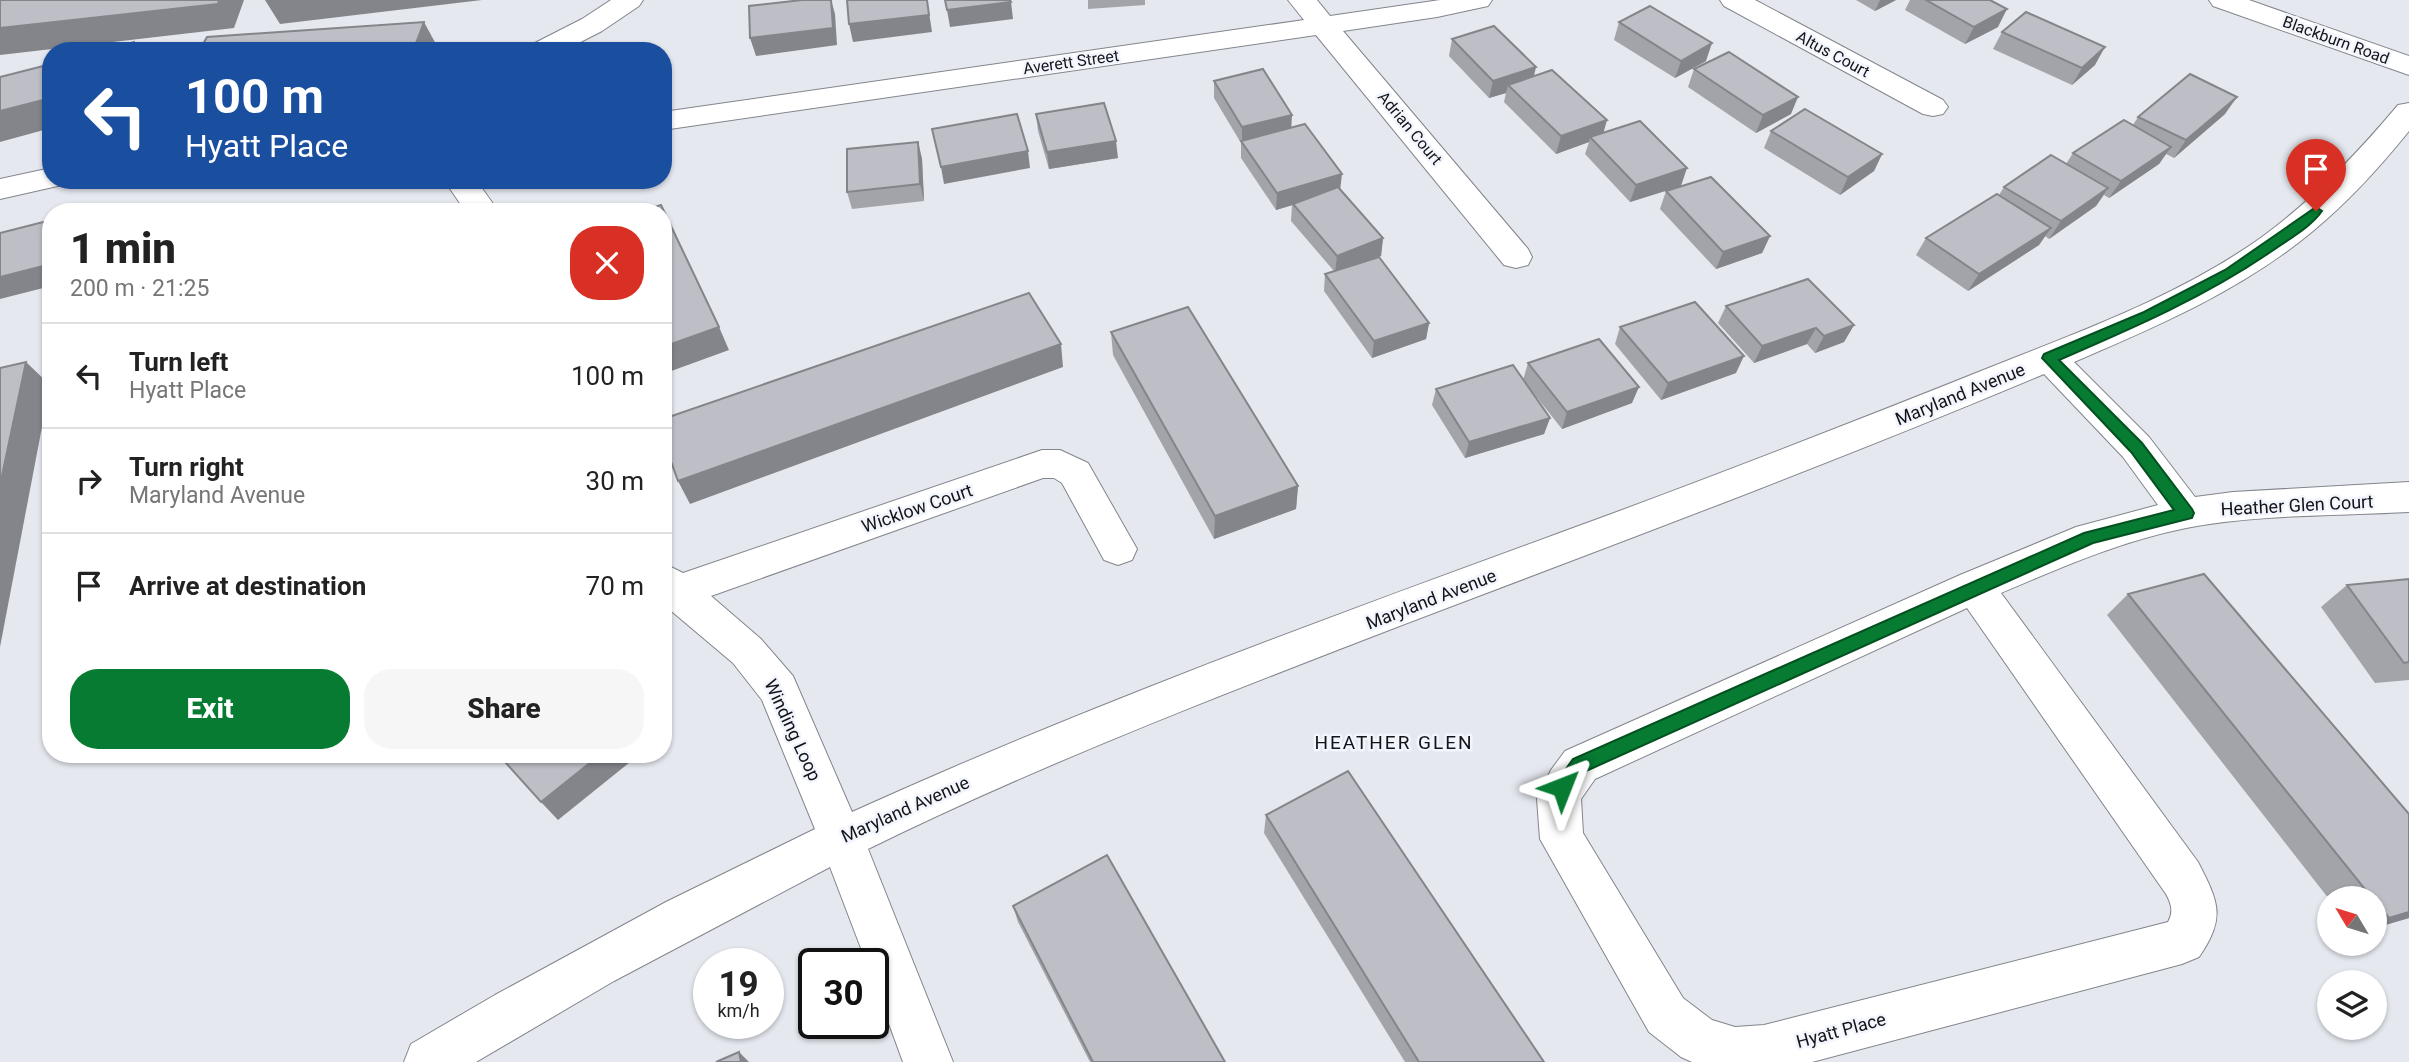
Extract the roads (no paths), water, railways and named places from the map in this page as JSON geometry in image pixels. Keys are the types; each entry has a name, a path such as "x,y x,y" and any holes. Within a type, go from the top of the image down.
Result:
{"street":[{"path":"559,42 592,25 629,0"},
{"name":"Adrian Court","path":"1302,0 1516,257"},
{"name":"Averett Street","path":"672,120 1324,25 1478,0"},
{"name":"Altus Court","path":"1734,0 1933,107"},
{"name":"Blackburn Road","path":"2223,0 2409,66"},
{"name":"Maryland Avenue","path":"429,1062 660,931 841,837 983,774 1126,715 1876,429 2149,315 2230,273 2298,227 2353,179 2409,112"},
{"path":"0,189 42,180"},
{"path":"2049,358 2136,447 2186,513"},
{"name":"Wicklow Court","path":"672,584 1042,464 1060,464 1075,473 1118,550"},
{"name":"Heather Glen Court","path":"2186,513 2233,506 2409,497"},
{"name":"Hyatt Place","path":"1974,587 2182,877 2196,904 2195,923 2182,941 1764,1050 1735,1052 1698,1040 1666,1015 1562,839 1556,809 1562,787 1580,765 1974,587 2090,538 2186,513"},
{"name":"Winding Loop","path":"672,588 747,651 778,689 841,837 928,1062"}],"district":[{"name":"HEATHER GLEN","path":"1394,742"}]}
